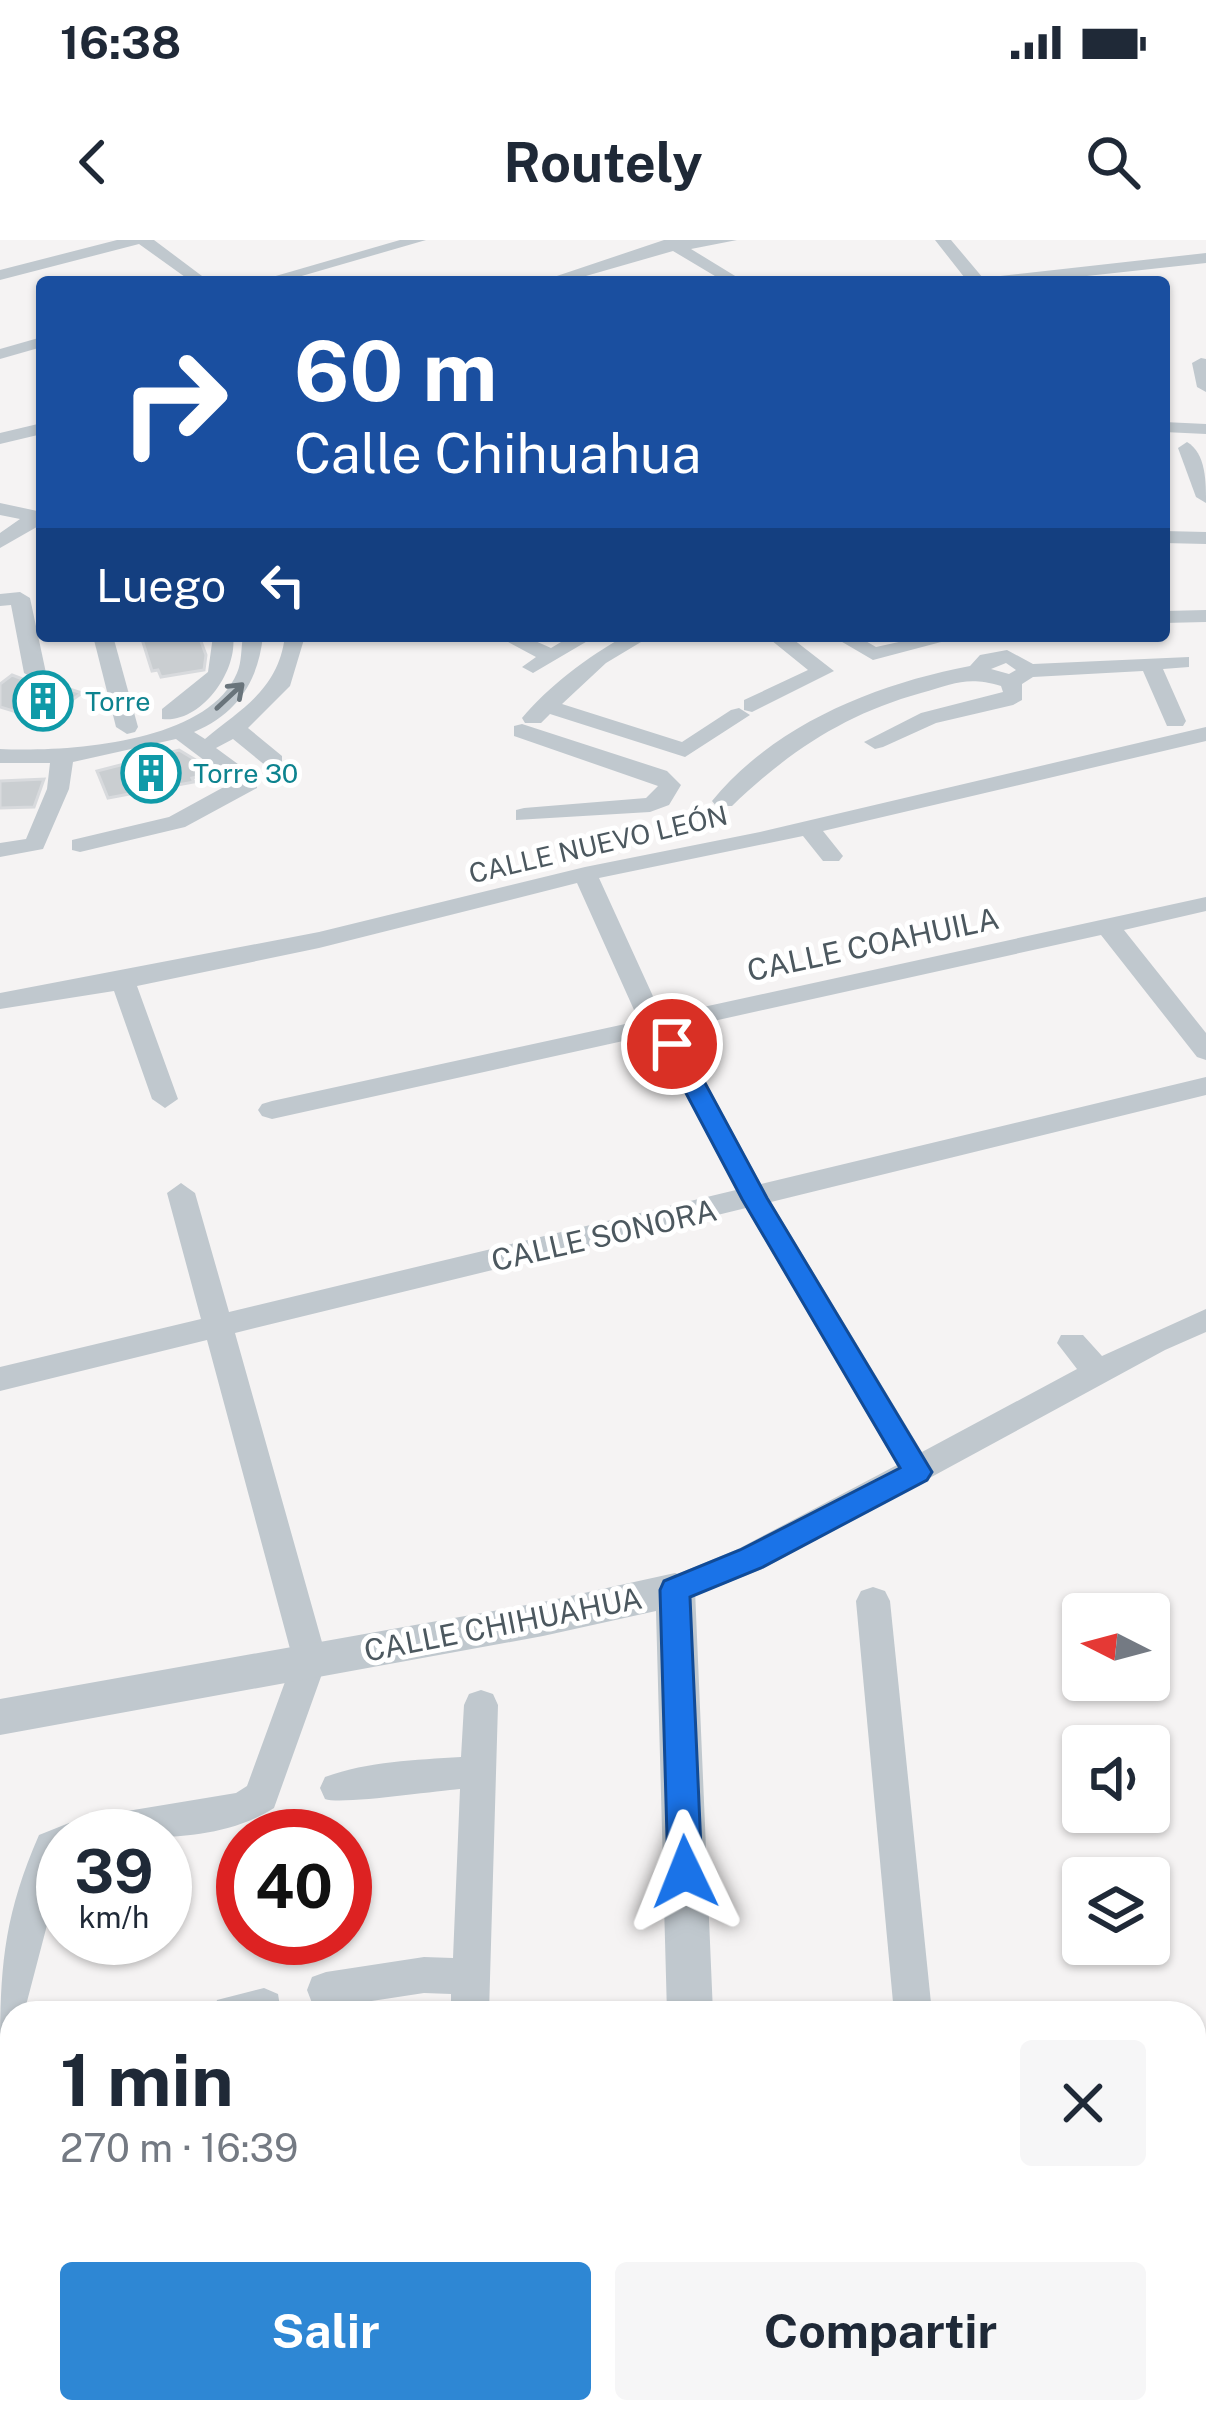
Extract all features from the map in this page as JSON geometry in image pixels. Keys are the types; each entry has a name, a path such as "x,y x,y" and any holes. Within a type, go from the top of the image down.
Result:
{"street":[{"path":"0,275 135,240"},
{"path":"144,240 194,276"},
{"path":"285,276 418,240"},
{"path":"566,276 670,243 729,240"},
{"path":"943,240 972,276"},
{"path":"670,243 727,276"},
{"path":"1042,276 1206,258"},
{"path":"0,354 36,344"},
{"path":"1201,363 1206,387"},
{"path":"1170,417 1206,421"},
{"path":"1170,426 1206,421"},
{"path":"2,437 36,429"},
{"path":"1188,448 1206,497"},
{"path":"0,509 36,518"},
{"path":"0,542 36,519"},
{"path":"1170,537 1206,538"},
{"path":"0,600 20,598 35,673"},
{"path":"1170,616 1206,616"},
{"path":"105,642 127,727"},
{"path":"0,756 62,757 171,713 203,692 226,649 225,642"},
{"path":"0,736 91,745 179,731 222,705 244,682 255,654 254,642"},
{"path":"274,760 224,735 270,703 282,687 295,642"},
{"path":"515,642 542,662 576,642"},
{"path":"524,815 650,805 661,800 670,785 659,776 517,739 543,705 622,642"},
{"path":"543,705 685,750 745,710 823,670 784,642"},
{"path":"852,642 873,654 927,642"},
{"path":"981,642 992,680 1181,662"},
{"path":"1150,663 1174,721"},
{"path":"724,800 773,752 822,720 874,698 987,664"},
{"path":"875,742 929,718 1005,700 1014,695 1019,676"},
{"path":"80,844 133,836 177,822 249,783 179,731"},
{"name":"CALLE NUEVO LEÓN","path":"0,1001 320,940 585,874 1206,734"},
{"path":"0,850 34,844 58,789 62,757"},
{"path":"850,816 872,839"},
{"path":"808,827 831,856"},
{"path":"585,874 663,1034 917,1472"},
{"name":"CALLE COAHUILA","path":"272,1110 663,1034 1206,904"},
{"path":"1110,928 1206,1051"},
{"path":"123,981 165,1099"},
{"name":"CALLE SONORA","path":"0,1379 1206,1086"},
{"path":"181,1193 310,1660 261,1797 243,1808 192,1817"},
{"name":"CALLE CHIHUAHUA","path":"0,1717 543,1619 675,1590 750,1559 1098,1372 1206,1320"},
{"path":"1072,1343 1098,1372"},
{"path":"675,1590 690,2001"},
{"path":"873,1601 912,2001"},
{"path":"326,1990 424,1976 471,1995 481,1705"},
{"path":"338,1788 384,1778 478,1772"},
{"path":"7,2001 36,1889"}],"building":[{"name":"Torre","path":"143,642 201,642 204,670 161,677 158,670 152,671"},
{"name":"Torre","path":"12,675 82,693 59,721 46,721 0,707 0,684"},
{"name":"Torre 30","path":"179,750 199,762 206,775 192,778 194,782 108,798 97,771"},
{"path":"44,779 34,807 0,808 0,781"}],"place":[{"name":"Torre","path":"43,701"},
{"name":"Torre 30","path":"151,773"}],"route":[{"path":"672,1044 755,1199 917,1472 750,1559 675,1590 685,1872"}]}
